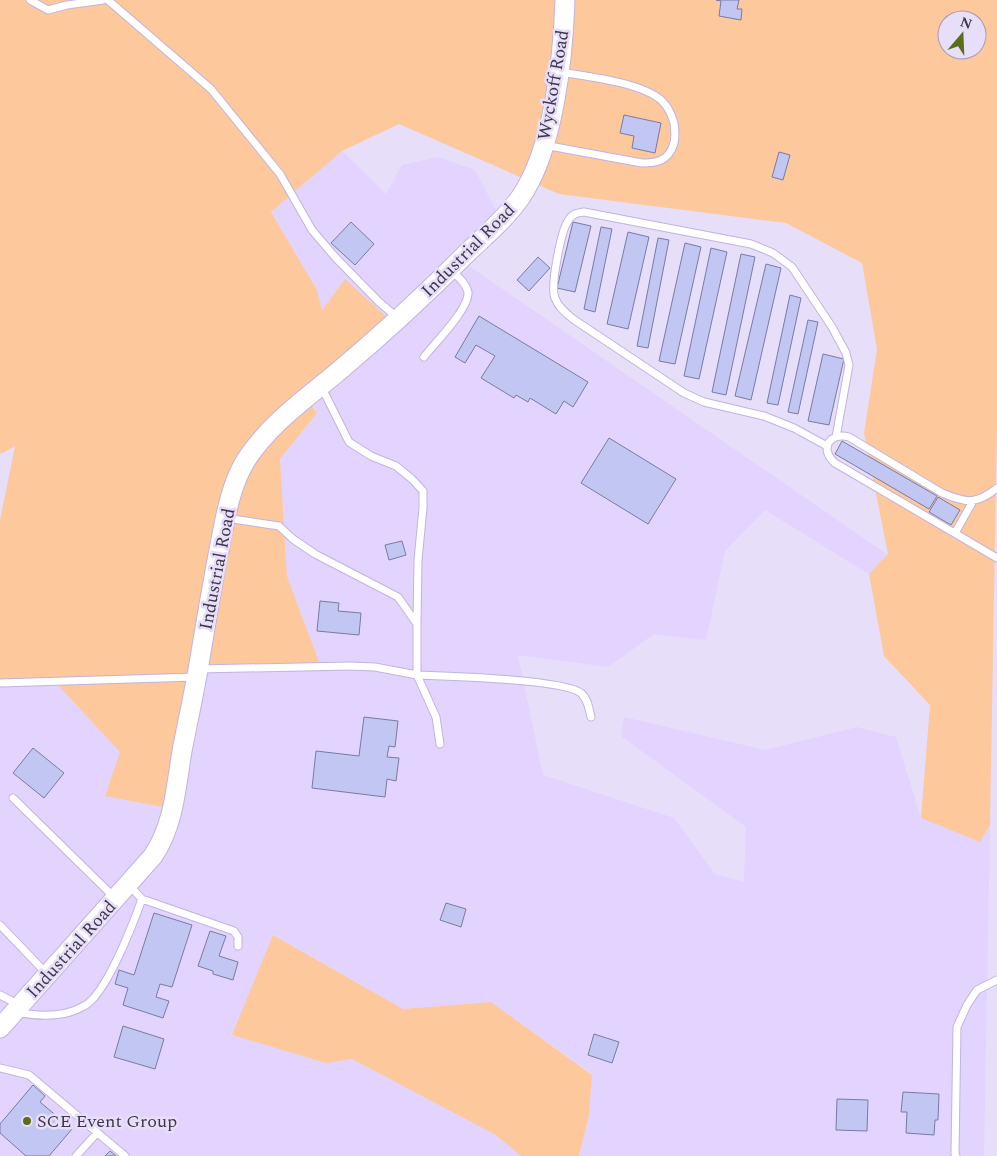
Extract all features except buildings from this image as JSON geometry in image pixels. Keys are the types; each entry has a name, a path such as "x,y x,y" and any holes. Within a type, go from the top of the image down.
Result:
{"street":[{"name":"Wyckoff Road","path":"535,169 548,129 559,72 565,0"},
{"name":"Industrial Road","path":"0,1028 153,856 165,837 169,825 225,518 236,481 247,459 257,445 284,416 398,318 502,218 520,198 535,169"}],"lane":[{"path":"30,0 48,10 67,5 103,0"},
{"path":"108,0 211,89 280,174 312,230 379,302 398,318"},
{"path":"544,145 642,163 656,163 667,157 673,146 675,131 672,116 663,102 649,93 630,86 559,72"},
{"path":"827,446 794,428 764,416 704,402 684,394 561,309 555,299 554,281 564,231 567,222 574,214 584,212 751,244 773,252 792,266 832,326 846,353 849,365 836,437"},
{"path":"424,357 461,311 466,301 468,292 464,282 450,270"},
{"path":"321,386 349,442 371,456 396,466 423,491 418,560 417,675 436,717 440,744"},
{"path":"997,488 986,497 973,501 957,499 942,493 849,437 836,437 830,440 827,446 826,452 829,458 836,463 997,558"},
{"path":"955,533 973,501"},
{"path":"225,518 278,526 293,539 316,554 398,597 416,623"},
{"path":"0,683 350,666 375,667 417,675 537,681 568,688 580,692 587,702 591,717"},
{"path":"13,798 116,898"},
{"path":"128,884 142,900 234,931 238,937 238,946"},
{"path":"0,995 17,1008 36,1016 62,1014 86,1006 105,984 142,900"},
{"path":"0,925 48,974"},
{"path":"956,1156 957,1027 977,990 997,980"},
{"path":"0,1068 29,1075 124,1156"},
{"path":"76,1156 97,1133"}],"shaded area":[{"path":"0,0 997,0 997,422 990,825 980,842 921,818 930,705 884,656 869,574 888,554 864,433 877,349 862,263 786,223 559,194 399,124 342,151 271,212 317,290 322,310 345,279 390,320 303,394 317,413 280,459 287,576 321,667 199,668 173,809 105,796 120,752 55,682 0,682 0,520 15,446 1,454"},
{"path":"342,151 386,194 402,165 438,157 475,170 501,220 459,259 888,555 869,574 765,510 725,551 706,640 654,634 608,667 518,655 543,775 674,818 715,874 744,882 746,827 621,736 624,717 765,750 857,727 896,737 921,818 980,842 990,825 984,1156 579,1156 589,1115 592,1074 491,1002 403,1009 274,935 233,1035 326,1063 352,1059 497,1135 521,1156 0,1156 0,682 55,682 120,752 198,668 321,667 287,576 280,459 317,413 303,393 322,311 317,290 271,212"},
{"path":"273,935 403,1009 491,1002 592,1075 589,1115 579,1156 521,1156 496,1135 352,1059 326,1063 232,1035"}],"place":[{"name":"SCE Event Group","path":"27,1121"}]}
